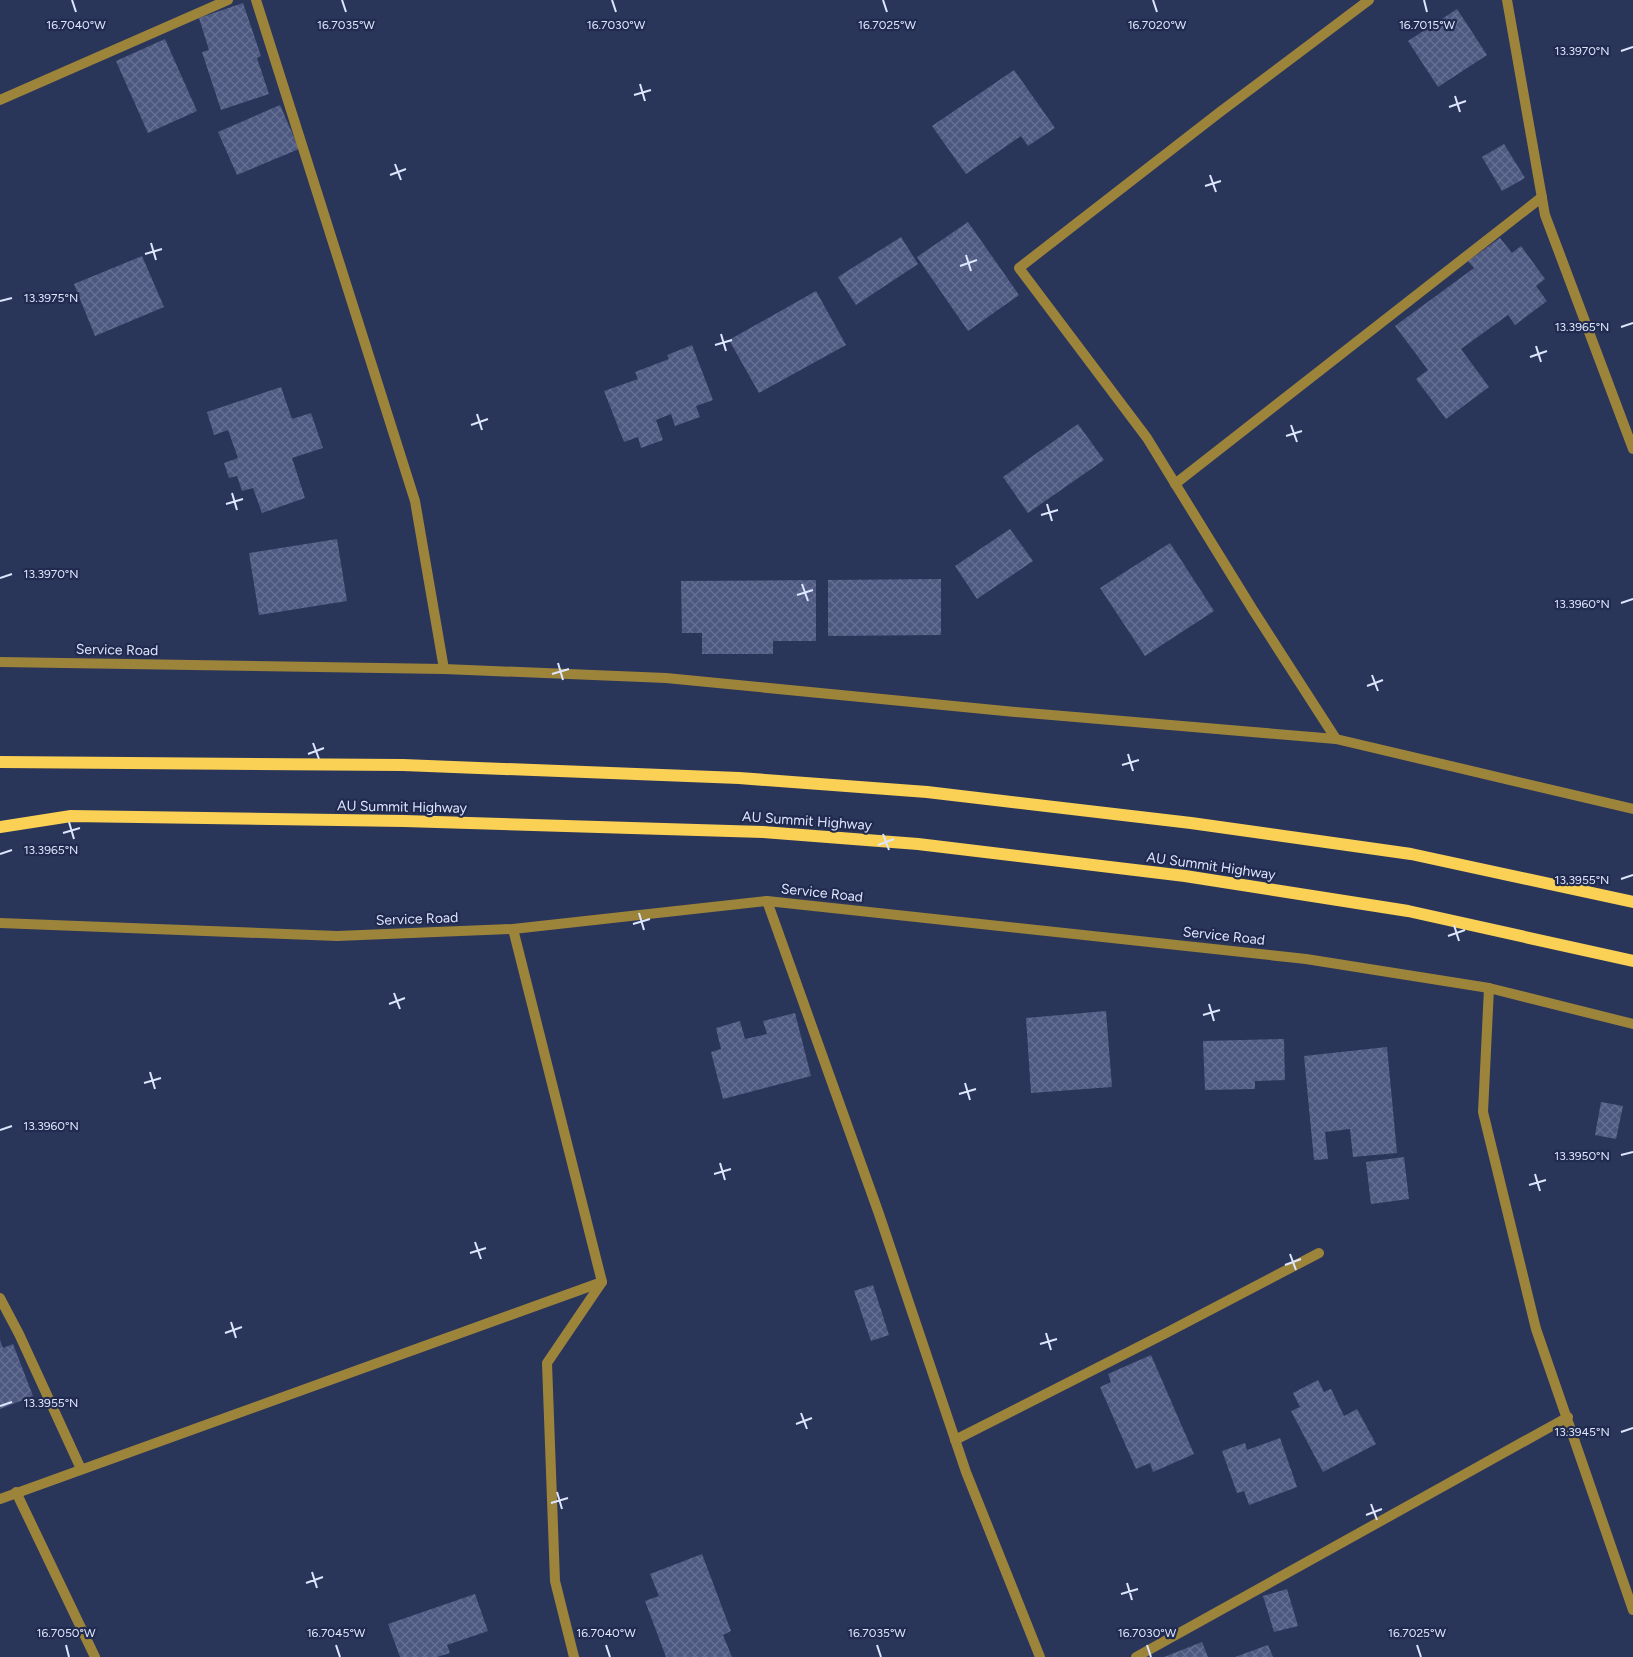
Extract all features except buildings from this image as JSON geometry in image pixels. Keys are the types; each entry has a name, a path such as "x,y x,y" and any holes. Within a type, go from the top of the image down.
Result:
{"main road":[{"path":"0,762 402,765 739,778 927,792 1192,823 1411,854 1633,902"},
{"name":"AU Summit Highway","path":"0,827 70,816 404,822 763,832 918,844 1185,876 1408,911 1633,962"}],"street":[{"path":"0,100 228,0"},
{"path":"256,0 415,501 444,669"},
{"path":"1336,739 1252,610 1147,438 1019,268 1220,112 1370,0"},
{"path":"1507,0 1545,215 1633,449"},
{"path":"1175,484 1542,197"},
{"name":"Service Road","path":"0,662 444,669 666,678 1015,712 1336,739 1633,809"},
{"path":"767,901 879,1214 966,1472 1040,1657"},
{"name":"Service Road","path":"0,923 337,936 513,929 767,901 1306,959 1490,988 1633,1024"},
{"path":"513,929 602,1282 547,1363 555,1581 574,1657"},
{"path":"1490,988 1483,1112 1536,1329 1568,1417 1633,1610"},
{"path":"955,1440 1319,1253"},
{"path":"0,1498 602,1282"},
{"path":"0,1298 81,1469"},
{"path":"1136,1657 1568,1417"},
{"path":"16,1492 94,1657"}]}
